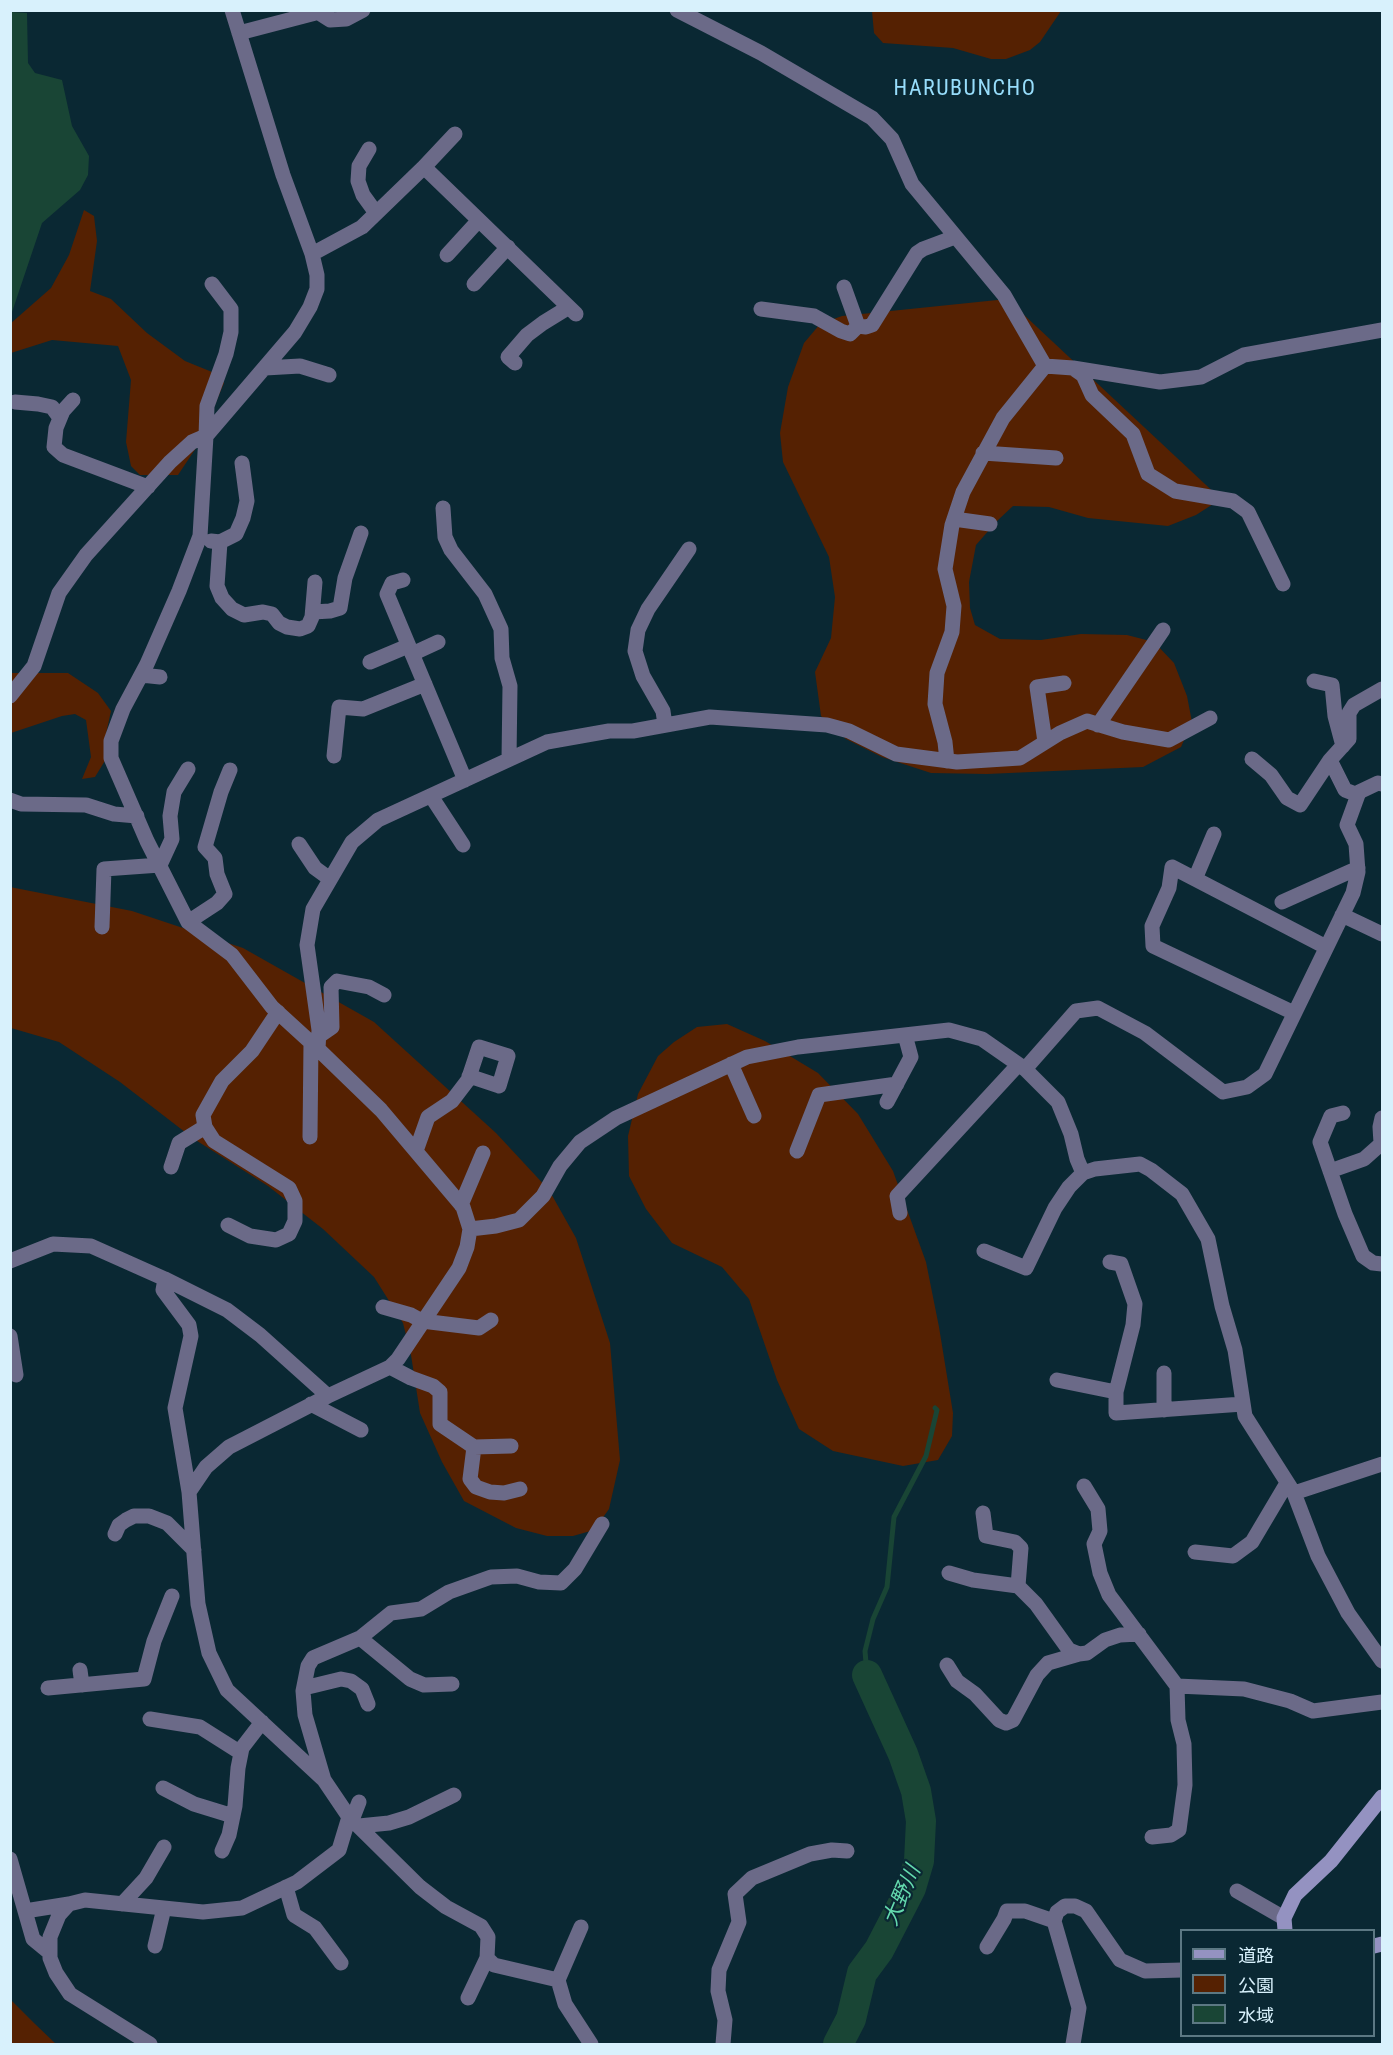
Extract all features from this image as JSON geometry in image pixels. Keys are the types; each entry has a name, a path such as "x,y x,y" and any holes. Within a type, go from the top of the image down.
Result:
{"main road":[{"path":"1284,1924 1295,1895 1331,1862 1383,1797"}],"street":[{"path":"10,696 34,666 59,593 86,555 192,442 206,436 295,332 310,307 317,289 317,275 312,254 283,175 232,10"},
{"path":"239,33 323,12 330,20 346,18 363,10"},
{"path":"677,10 761,53 872,118 892,139 912,184 1004,295 1045,366"},
{"path":"312,254 362,227 455,134"},
{"path":"369,149 359,166 358,181 363,195 376,213"},
{"path":"424,167 573,311 543,323 527,335 508,357 515,363"},
{"path":"447,255 478,220"},
{"path":"858,326 872,325 917,253 956,237"},
{"path":"474,284 508,248"},
{"path":"189,1492 206,1467 229,1447 311,1404 390,1367 398,1359 459,1268 467,1247 470,1229 460,1204 381,1110 316,1042 278,1012 232,955 188,922 111,758 111,741 123,709 179,591 199,539 207,406 226,354 231,332 231,309 212,284"},
{"path":"844,287 858,326"},
{"path":"761,309 814,316 850,334 858,326"},
{"path":"1045,366 1073,368 1160,382 1201,377 1244,355 1383,330"},
{"path":"265,368 300,366 329,375"},
{"path":"947,760 945,742 934,704 937,673 952,632 954,606 945,569 954,519 963,492 1003,418 1045,366"},
{"path":"1073,368 1083,375 1092,395 1133,434 1148,474 1175,491 1233,501 1248,512 1283,584"},
{"path":"74,400 63,411 60,418 56,428 54,447 63,455 148,487"},
{"path":"15,402 52,407 60,418"},
{"path":"983,453 1056,458"},
{"path":"199,539 220,542 236,534 247,501 242,463"},
{"path":"443,508 445,537 451,550 485,594 501,629 502,658 510,686 509,759"},
{"path":"954,519 990,524"},
{"path":"313,612 340,608 345,578 361,533"},
{"path":"220,542 217,586 222,598 232,609 244,615 263,612 272,614 279,623 287,627 300,629 308,626 313,612 315,582"},
{"path":"665,725 663,711 643,676 635,651 638,630 648,609 689,549"},
{"path":"403,580 392,583 387,594 465,780"},
{"path":"1098,725 1163,630"},
{"path":"370,662 438,642"},
{"path":"141,675 160,677"},
{"path":"1314,681 1332,685 1335,716 1343,746"},
{"path":"1046,742 1037,687 1064,683"},
{"path":"334,756 339,706 363,709 425,684"},
{"path":"1252,759 1271,775 1287,798 1300,805 1330,760 1349,739 1349,713 1354,705 1383,689"},
{"path":"310,1137 316,1042 307,945 313,909 352,842 378,820 509,759 546,742 609,731 633,731 710,717 827,725 849,731 896,754 957,762 1020,758 1060,733 1087,721 1123,732 1169,740 1210,718"},
{"path":"1330,760 1345,790 1358,795"},
{"path":"160,865 172,839 170,816 174,792 188,769"},
{"path":"188,922 217,903 225,894 217,874 215,858 205,847 230,770"},
{"path":"900,1213 897,1196 1076,1011 1098,1008 1144,1033 1223,1092 1247,1087 1264,1074 1353,893 1358,868 1356,844 1347,825 1359,792 1378,783 1383,784"},
{"path":"431,796 463,845"},
{"path":"10,800 21,804 86,805 114,814 137,816"},
{"path":"1195,879 1214,834"},
{"path":"299,844 315,868 330,879"},
{"path":"102,927 104,869 160,865"},
{"path":"1294,1013 1153,946 1152,926 1169,888 1172,867 1326,947"},
{"path":"1282,902 1358,868"},
{"path":"1342,915 1383,934"},
{"path":"316,1042 332,1027 331,987 338,981 369,987 384,995"},
{"path":"228,1226 250,1236 276,1240 289,1234 295,1221 295,1201 289,1188 214,1141 205,1127 203,1115 222,1081 252,1050 278,1012"},
{"path":"470,1229 519,1220 543,1196 560,1166 580,1142 616,1118 747,1057 798,1047 950,1030 982,1039 1021,1067 1058,1102 1083,1173"},
{"path":"888,1102 911,1057 905,1035"},
{"path":"731,1064 754,1116"},
{"path":"416,1151 428,1117 452,1101 469,1076"},
{"path":"797,1151 819,1095 897,1084"},
{"path":"1343,1113 1331,1116 1320,1142 1345,1214 1363,1256 1373,1263 1383,1264"},
{"path":"1330,1171 1364,1159 1382,1143 1380,1126 1383,1118"},
{"path":"171,1167 179,1143 205,1127"},
{"path":"460,1204 483,1153"},
{"path":"984,1251 1026,1268 1055,1208 1069,1187 1083,1173 1095,1169 1140,1164 1182,1194 1208,1239 1222,1306 1235,1350 1245,1416 1291,1488 1318,1556 1348,1613 1383,1661"},
{"path":"10,1261 53,1244 91,1246 227,1310 260,1335 328,1396"},
{"path":"1110,1262 1121,1264 1135,1304 1133,1325 1116,1392 1116,1413 1243,1404"},
{"path":"165,1279 163,1290 189,1325 191,1336 175,1407 189,1492 198,1604 209,1653 227,1690 324,1779 354,1821 420,1887 446,1907 481,1926 488,1937 487,1958 468,1998"},
{"path":"383,1307 411,1315 422,1321 478,1328 491,1320"},
{"path":"10,1336 16,1375"},
{"path":"390,1367 433,1386 440,1392 440,1425 474,1447 511,1446"},
{"path":"1164,1373 1164,1410"},
{"path":"1057,1380 1116,1392"},
{"path":"311,1404 361,1430"},
{"path":"474,1447 471,1479 476,1487 489,1492 504,1493 520,1490"},
{"path":"1195,1552 1233,1556 1252,1542 1291,1488 1383,1464"},
{"path":"1084,1486 1098,1509 1100,1531 1094,1544 1100,1574 1109,1596 1177,1686 1178,1720 1184,1744 1185,1785 1179,1830 1171,1836 1152,1838"},
{"path":"983,1513 986,1536 1015,1542 1021,1548 1018,1586"},
{"path":"115,1534 119,1525 126,1520 134,1516 150,1516 167,1523 194,1550"},
{"path":"324,1779 305,1715 304,1688 308,1666 313,1658 360,1638 391,1613 421,1609 449,1592 491,1577 517,1576 539,1582 561,1583 575,1569 602,1524"},
{"path":"949,1574 1018,1586 1036,1604 1070,1650 1079,1654"},
{"path":"48,1689 81,1677 144,1679 167,1598 197,1584"},
{"path":"947,1665 957,1681 975,1694 999,1720 1006,1723 1013,1720 1037,1675 1048,1663 1087,1653 1105,1640 1120,1635 1139,1634"},
{"path":"360,1638 410,1679 424,1685 452,1684"},
{"path":"304,1688 340,1679 351,1681 362,1689 368,1704"},
{"path":"1177,1686 1244,1689 1290,1701 1314,1711 1383,1702"},
{"path":"150,1719 200,1727 241,1753"},
{"path":"222,1851 229,1835 233,1816 242,1748 262,1722"},
{"path":"163,1788 194,1804 233,1816"},
{"path":"354,1821 389,1823 409,1817 454,1795"},
{"path":"26,1911 85,1900 203,1911 242,1908 297,1882 339,1850 354,1821 359,1802"},
{"path":"122,1904 146,1878 164,1847"},
{"path":"723,2044 725,2020 718,1991 719,1970 738,1922 735,1894 752,1878 810,1854 832,1850 847,1851"},
{"path":"10,1859 33,1939 50,1953"},
{"path":"286,1887 294,1915 315,1928 341,1963"},
{"path":"1237,1891 1284,1924"},
{"path":"69,1904 59,1915 50,1937 50,1953 56,1973 70,1994 150,2044"},
{"path":"1073,2044 1078,2008 1054,1921 1057,1912 1065,1906 1075,1906 1086,1911 1120,1960 1145,1971 1180,1970"},
{"path":"155,1946 164,1908"},
{"path":"987,1947 1007,1911 1024,1911 1054,1921"},
{"path":"581,1927 558,1980 565,2004 591,2044"},
{"path":"487,1958 494,1965 558,1980"}],"green space":[{"path":"872,10 1061,11 1040,42 1030,50 1006,59 991,59 953,48 883,43 874,33"},
{"path":"84,210 94,216 97,241 90,291 111,299 147,333 185,361 217,374 224,383 198,445 178,475 140,475 131,466 126,442 131,380 118,346 52,340 11,353 10,324 51,288 69,255"},
{"path":"1007,299 1221,499 1196,515 1168,526 1088,518 1049,507 1013,506 976,545 969,582 970,608 975,625 1000,639 1041,640 1081,634 1127,635 1154,642 1174,663 1187,696 1192,722 1181,747 1143,767 987,774 931,773 882,757 846,739 821,716 815,672 831,638 835,597 829,557 783,462 780,433 788,387 804,343 820,324 842,316"},
{"path":"11,673 68,673 98,693 111,711 106,734 106,759 95,777 82,779 91,757 86,720 75,714 11,733"},
{"path":"10,887 132,911 243,948 374,1022 496,1133 549,1190 576,1238 610,1343 620,1460 609,1509 594,1530 573,1536 547,1536 516,1528 464,1501 442,1462 420,1413 411,1355 403,1323 374,1277 323,1229 268,1186 194,1139 120,1082 59,1042 11,1028"},
{"path":"727,1024 765,1041 818,1073 858,1114 893,1171 926,1262 953,1413 952,1436 938,1460 903,1466 833,1451 799,1429 777,1380 749,1299 722,1267 672,1243 646,1209 629,1176 628,1136 638,1094 658,1056 697,1027"},
{"path":"10,1999 34,2023 56,2044 11,2044"}],"water":[{"path":"11,12 27,13 28,63 35,73 62,80 72,126 89,156 88,175 80,190 42,223 11,315"}],"waterway":[{"path":"867,1675 865,1651 873,1619 887,1587 894,1517 926,1456 937,1410 935,1408"},
{"name":"大野川","path":"838,2044 851,2019 862,1973 879,1950 911,1888 919,1861 921,1821 916,1791 903,1754 867,1675"}],"district":[{"name":"HARUBUNCHO","path":"965,89"}]}
